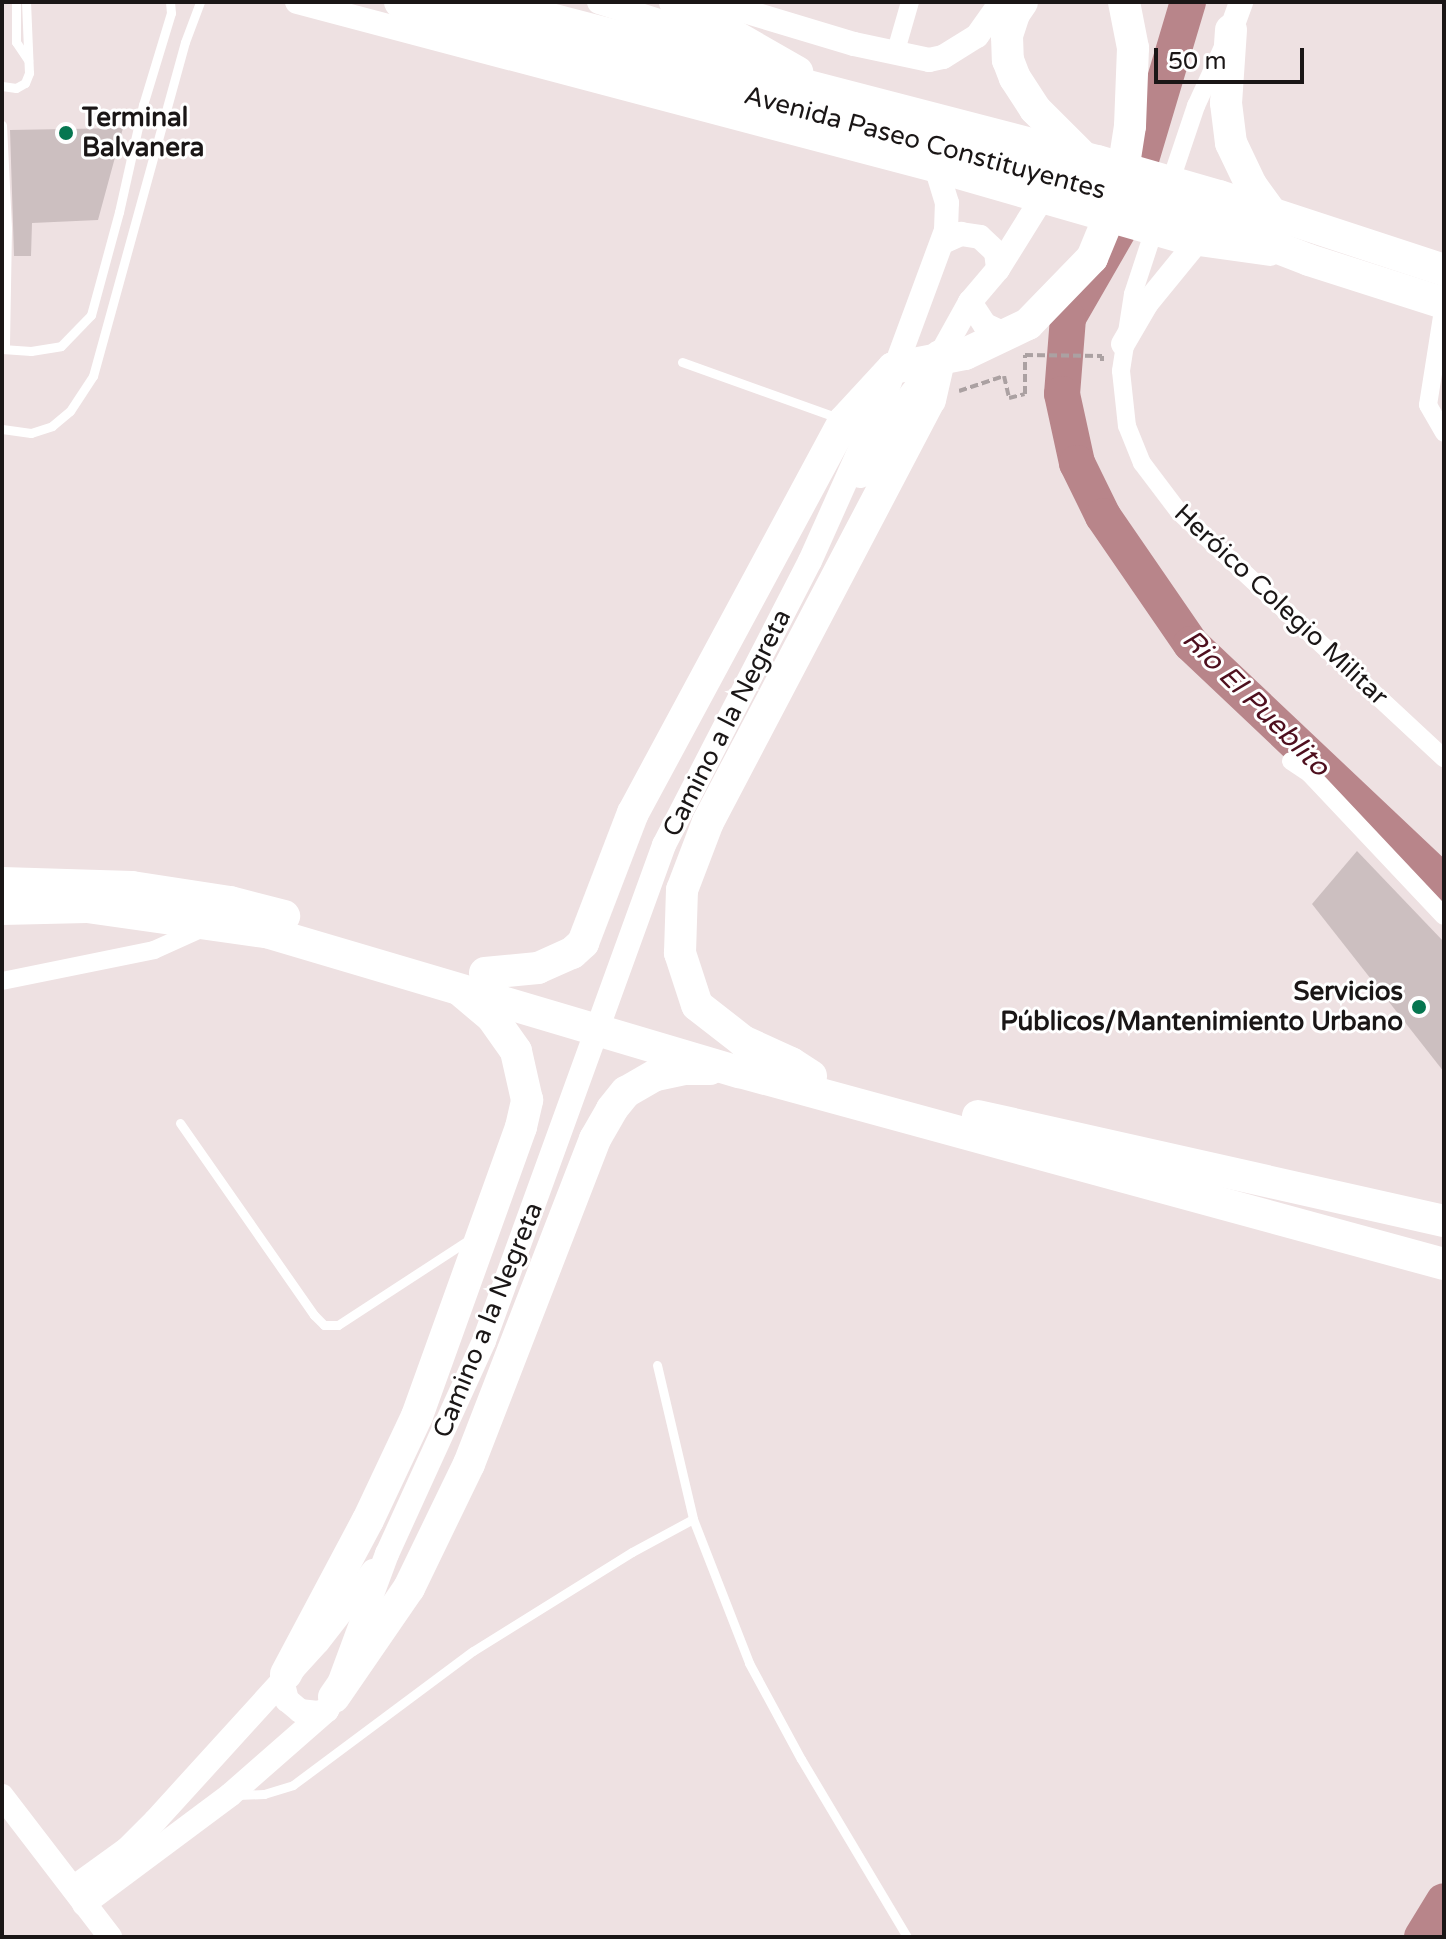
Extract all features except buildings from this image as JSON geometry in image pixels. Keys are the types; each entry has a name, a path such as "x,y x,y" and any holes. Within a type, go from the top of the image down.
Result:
{"highway":[{"name":"Avenida Paseo Constituyentes","path":"400,2 1086,179"},
{"name":"Avenida Paseo Constituyentes","path":"485,2 842,96 1086,179 1202,226 1444,304"},
{"path":"675,2 842,96"},
{"path":"1022,2 1014,14 1007,36 1008,60 1015,78 1035,109 1086,179"},
{"path":"485,973 538,968 572,953 583,943 633,813 844,421 893,368 940,356 965,354 1039,316 1092,258 1113,210 1130,126 1133,48 1124,4"},
{"path":"1236,16 1226,114 1231,143 1242,170 1272,214"},
{"name":"Avenida Paseo Constituyentes","path":"1202,226 1272,214 1444,270"},
{"path":"811,1076 791,1063 743,1041 697,1005 680,953 682,890 708,822 930,400 940,356"},
{"path":"2,883 132,887 230,902 485,973 811,1076 1170,1162 1444,1221"},
{"path":"2,909 87,907 266,932 740,1072 1444,1264"},
{"path":"284,1677 368,1520 417,1416 521,1127 527,1100 526,1085 511,1040 492,1017 454,986"},
{"path":"331,1704 409,1588 469,1464 595,1139 612,1109 626,1092 656,1075 685,1069 740,1072"},
{"path":"1170,1162 1444,1235"},
{"path":"1274,1220 1444,1278"}],"street":[{"path":"297,2 1041,200 1086,179 1202,226 1147,303 1123,344"},
{"path":"599,2 677,24 773,59"},
{"path":"714,2 895,54 929,60 943,57 977,36 1001,2"},
{"path":"895,54 910,2"},
{"name":"Heróico Colegio Militar","path":"1236,16 1196,106 1133,294 1121,371 1127,426 1142,463 1179,512 1444,758"},
{"name":"Camino a la Negreta","path":"810,561 943,242 948,215 937,171"},
{"name":"Camino a la Negreta","path":"78,1896 230,1795 331,1704 387,1554 484,1341 664,845 715,739 810,561 904,403 940,356 970,302 998,269 1041,200"},
{"path":"943,242 961,234 980,237 996,252 998,269"},
{"path":"970,302 985,325 1006,335"},
{"path":"1444,304 1428,405 1444,433"},
{"path":"1291,761 1310,774 1444,916"},
{"path":"2,981 154,950 214,923"},
{"name":"Camino a la Negreta","path":"78,1896 155,1821 325,1633 387,1554"},
{"path":"284,1677 284,1693 293,1706 309,1714 331,1704"},
{"path":"2,1796 110,1937"}],"lane":[{"path":"16,2 16,42 28,60"},
{"path":"2,86 16,88 25,83 28,60 26,2"},
{"path":"2,125 7,229 4,348 31,351 61,346 91,315 119,212 143,105 171,13 170,2"},
{"path":"2,429 31,433 52,426 70,411 93,376 185,42 200,2"},
{"path":"682,362 844,421"},
{"path":"180,1123 324,1325 338,1325 483,1231"},
{"path":"657,1365 693,1519 749,1663 801,1759 907,1937"},
{"path":"230,1795 264,1794 293,1785 473,1651 632,1552 693,1519"}],"path":[{"path":"930,400 1004,376 1009,398 1025,394 1025,355 1102,356 1102,368"}],"waterway":[{"name":"Rio El Pueblito","path":"1188,2 1122,224 1068,318 1062,394 1077,463 1103,516 1191,644 1444,883"},
{"name":"Rio El Pueblito","path":"1422,1937 1444,1901"}],"place":[{"name":"Terminal Balvanera","path":"66,133"},
{"name":"Servicios Públicos/Mantenimiento Urbano","path":"1419,1007"}]}
